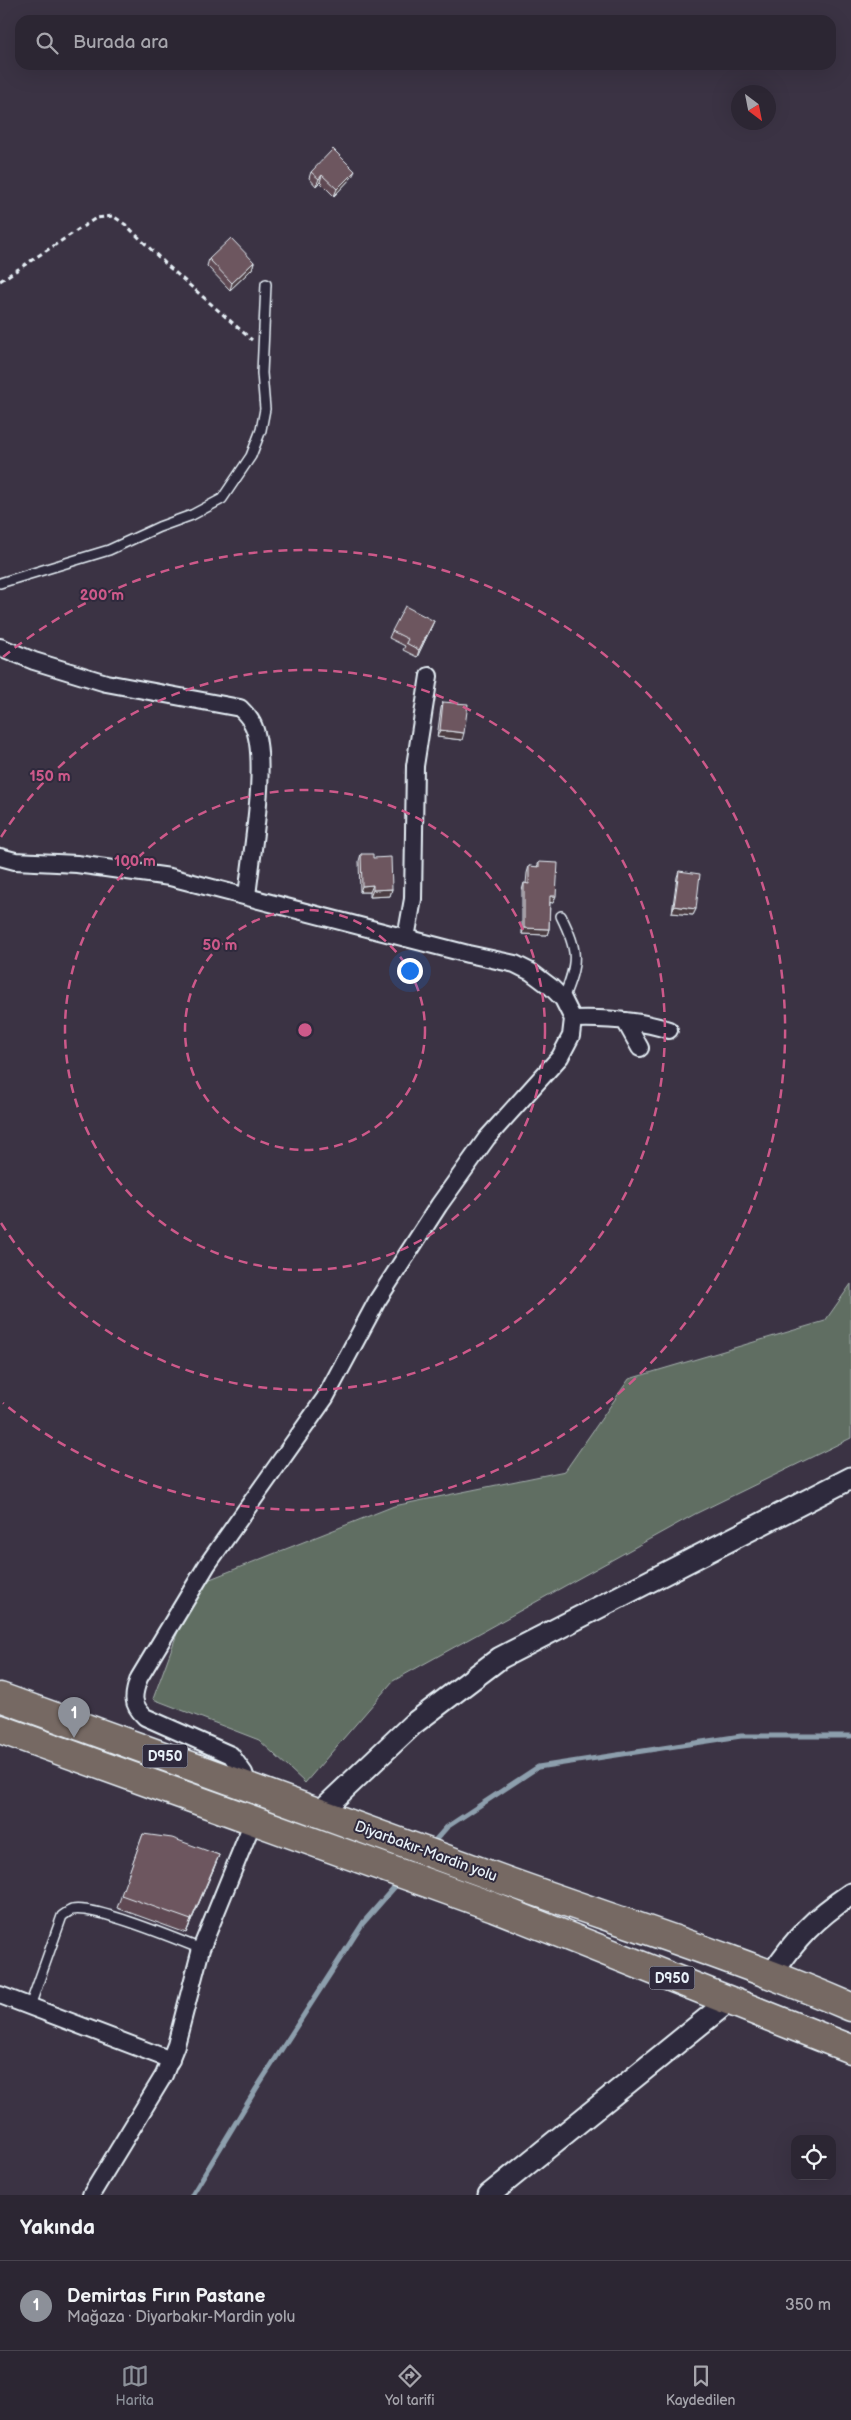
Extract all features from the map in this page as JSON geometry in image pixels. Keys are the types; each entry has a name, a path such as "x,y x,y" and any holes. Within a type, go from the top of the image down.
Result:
{"highway":[{"name":"Diyarbakır-Mardin yolu","path":"0,1697 248,1785 512,1883 772,1974 851,2008"},
{"name":"Diyarbakır-Mardin yolu","path":"0,1729 494,1907 851,2049"}],"street":[{"path":"0,646 34,661 106,683 240,708 253,724 259,750 259,790 247,896"},
{"path":"406,938 413,900 415,766 428,676"},
{"path":"0,857 15,861 77,864 170,877 515,964 531,972 563,999 573,1019 571,1036 560,1057 487,1138 439,1205 377,1301 325,1398 207,1564 139,1678 133,1698 145,1717 231,1755 244,1773 248,1785"},
{"path":"573,1019 600,1018 653,1025 669,1030"},
{"path":"625,1021 640,1048"},
{"path":"325,1814 413,1724 500,1658 851,1478"},
{"path":"91,2195 164,2075 171,2060 201,1949 254,1819"},
{"path":"772,1974 792,1944 823,1913 851,1894"},
{"path":"0,1995 171,2060"},
{"path":"489,2195 730,2000"}],"lane":[{"path":"0,583 109,550 159,527 192,515 222,499 251,456 261,430 265,409 262,373 266,284"},
{"path":"561,916 574,947 574,970 563,999"},
{"path":"30,2006 62,1916 71,1910 85,1910 134,1924 201,1949"}],"path":[{"path":"0,281 96,218 113,216 126,225 169,267 263,350"}],"green space":[{"path":"851,1284 851,1438 695,1514 393,1681 305,1783 259,1740 153,1699 195,1585 394,1506 565,1471 629,1379 825,1321"}],"building":[{"path":"333,149 355,171 337,189 322,175 319,179 311,172"},
{"path":"231,238 254,262 232,283 209,259"},
{"path":"405,606 434,621 419,650 406,643 408,639 392,631"},
{"path":"443,702 468,704 464,733 440,730"},
{"path":"361,854 373,854 373,858 391,857 392,889 373,890 373,885 362,886"},
{"path":"539,862 558,863 556,896 550,896 549,929 524,928 524,883 529,884 529,866 539,867"},
{"path":"679,871 700,874 696,909 674,906"},
{"path":"143,1834 172,1838 219,1855 191,1920 121,1895"}],"waterway":[{"path":"432,1844 447,1827 538,1767 741,1736 851,1736"},
{"path":"192,2195 256,2089 363,1923 398,1883"}],"place":[{"name":"Demirtas Fırın Pastane","path":"74,1738"}]}
